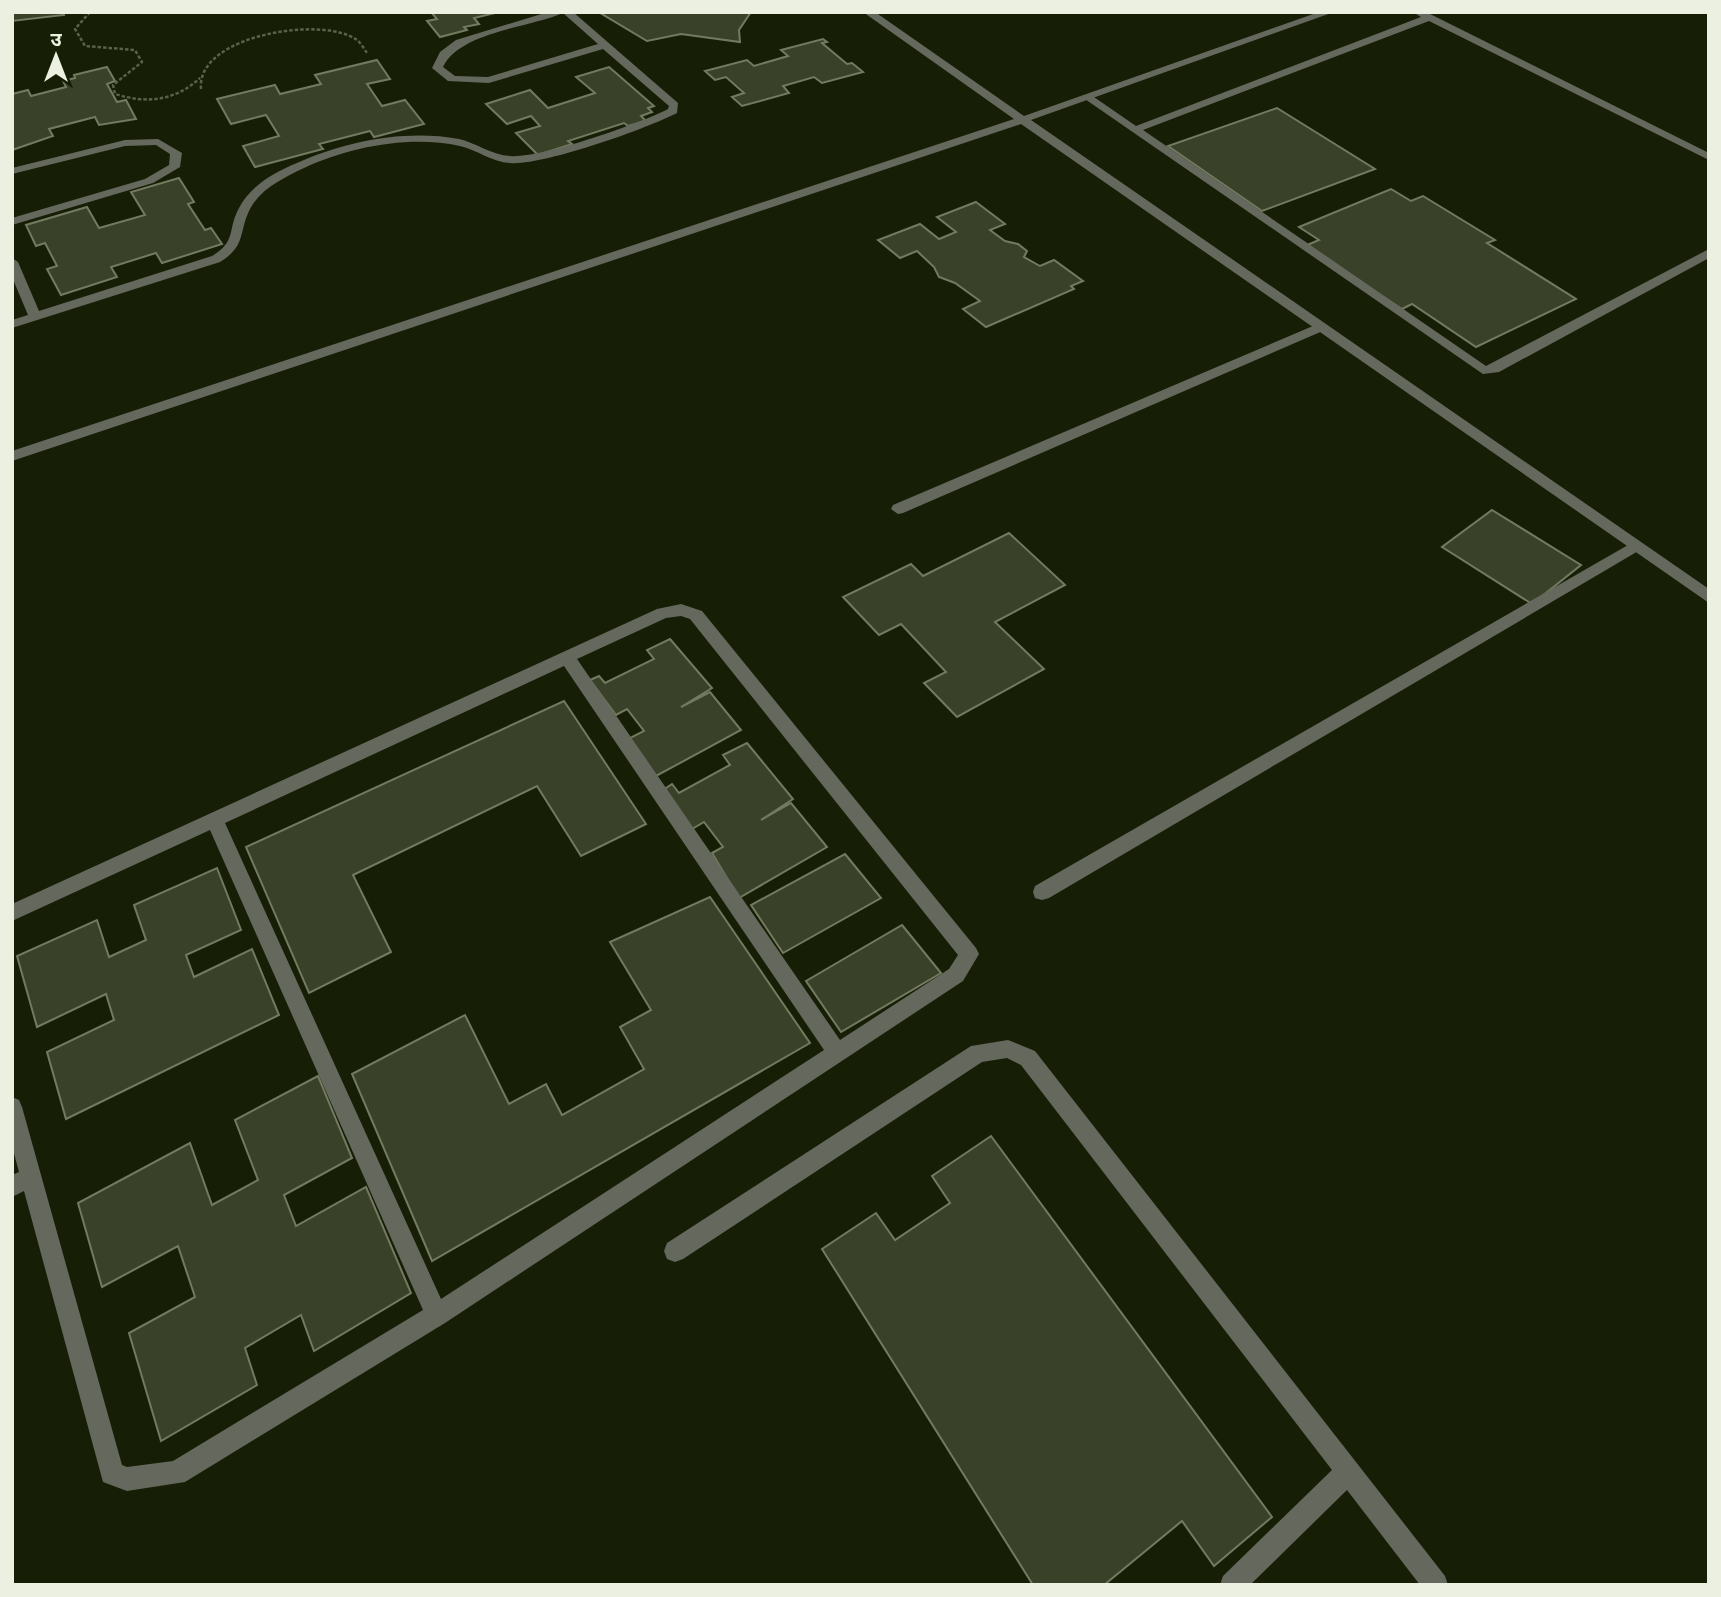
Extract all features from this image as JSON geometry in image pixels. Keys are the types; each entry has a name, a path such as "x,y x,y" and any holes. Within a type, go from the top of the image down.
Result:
{"street":[{"path":"559,12 460,42 444,54 437,68 452,79 489,80 605,45"},
{"path":"12,324 216,259 230,252 237,241 245,206 254,195 284,173 342,150 402,141 436,140 464,144 497,158 524,161 673,111 674,105 567,12"},
{"path":"868,12 1635,546 1706,591"},
{"path":"12,456 1022,120 1329,12"},
{"path":"1418,12 1709,157"},
{"path":"1134,130 1429,18"},
{"path":"1087,97 1483,370 1494,369 1709,253"},
{"path":"12,171 125,143 158,142 176,153 174,167 149,181 12,222"},
{"path":"12,262 35,317"},
{"path":"898,509 1320,327"},
{"path":"1042,892 1635,546"},
{"path":"12,913 663,613 681,610 696,615 969,954 967,962 956,975 437,1315 176,1473 127,1479 111,1473 12,1107"},
{"path":"567,657 837,1053"},
{"path":"215,820 437,1315"},
{"path":"676,1251 978,1053 1008,1049 1028,1058 1436,1585"},
{"path":"12,1186 33,1177"},
{"path":"1232,1585 1348,1472"}],"path":[{"path":"90,12 75,29 85,46 135,50 142,62 118,78 113,85 115,94 159,100 189,89 215,55 259,35 308,31 333,33 356,39 367,53"},
{"path":"206,12 233,12"},
{"path":"200,78 201,89"}],"building":[{"path":"12,12 63,12 64,15 12,21"},
{"path":"431,12 499,12 474,18 479,24 440,37 427,21 437,19"},
{"path":"751,12 739,30 740,42 681,34 647,41 602,14"},
{"path":"823,39 827,42 822,43 847,64 852,63 863,72 822,83 814,77 783,86 789,93 742,106 732,97 744,93 726,77 715,80 705,71 747,60 754,66 788,56 781,50"},
{"path":"377,60 390,79 367,84 382,106 405,100 424,124 374,137 370,131 319,144 323,149 255,167 243,146 279,136 266,115 231,124 217,99 275,85 280,94 321,84 315,75"},
{"path":"107,67 115,81 107,84 117,102 126,100 136,119 99,125 95,117 49,129 53,136 12,150 12,94 28,90 31,96 66,87 63,81 75,78 74,75"},
{"path":"609,67 654,106 648,108 652,112 641,116 646,121 628,126 624,123 568,141 572,144 538,155 516,133 540,126 531,116 507,124 486,104 530,90 548,108 595,93 576,77"},
{"path":"1277,108 1375,169 1262,211 1168,146"},
{"path":"179,178 194,202 188,204 205,230 211,228 222,244 162,263 156,253 111,267 117,277 61,295 47,269 57,266 45,243 36,246 26,225 87,207 99,228 145,215 131,192"},
{"path":"1391,189 1411,201 1423,196 1495,240 1487,243 1576,299 1476,347 1412,304 1402,309 1305,246 1319,240 1299,227"},
{"path":"976,202 1005,224 990,230 1005,241 1018,244 1027,251 1024,257 1040,266 1054,260 1083,281 1071,286 1074,289 986,327 963,309 980,301 955,283 939,277 934,267 917,251 900,258 878,240 920,224 939,239 956,232 937,217"},
{"path":"1492,510 1581,565 1532,604 1442,547"},
{"path":"1009,533 1065,585 995,622 1044,669 957,717 924,683 946,672 901,624 879,635 843,597 911,564 923,576"},
{"path":"670,639 712,688 681,707 710,692 741,730 656,776 628,739 644,731 627,709 616,715 590,680 599,676 605,683 654,659 647,650"},
{"path":"564,701 646,824 581,856 537,786 353,875 391,952 309,993 246,847"},
{"path":"747,743 793,799 761,820 791,803 827,847 739,898 712,853 723,847 704,822 692,829 663,790 672,784 679,793 730,765 723,755"},
{"path":"845,854 881,898 783,953 751,905"},
{"path":"217,868 241,930 186,955 194,977 252,949 279,1015 66,1119 47,1052 114,1020 106,994 37,1027 17,956 97,920 109,957 146,940 134,905"},
{"path":"710,897 810,1043 432,1261 352,1074 465,1015 509,1104 546,1084 562,1115 644,1069 620,1027 651,1010 610,942"},
{"path":"902,925 941,973 841,1032 806,981"},
{"path":"318,1076 352,1158 284,1195 296,1226 366,1187 411,1293 314,1351 301,1315 245,1348 257,1385 161,1441 129,1333 195,1297 178,1246 102,1287 78,1203 190,1143 212,1205 258,1180 235,1120"},
{"path":"991,1136 1272,1517 1214,1566 1182,1521 1104,1585 1033,1585 822,1249 876,1213 895,1240 950,1203 932,1176"}]}
